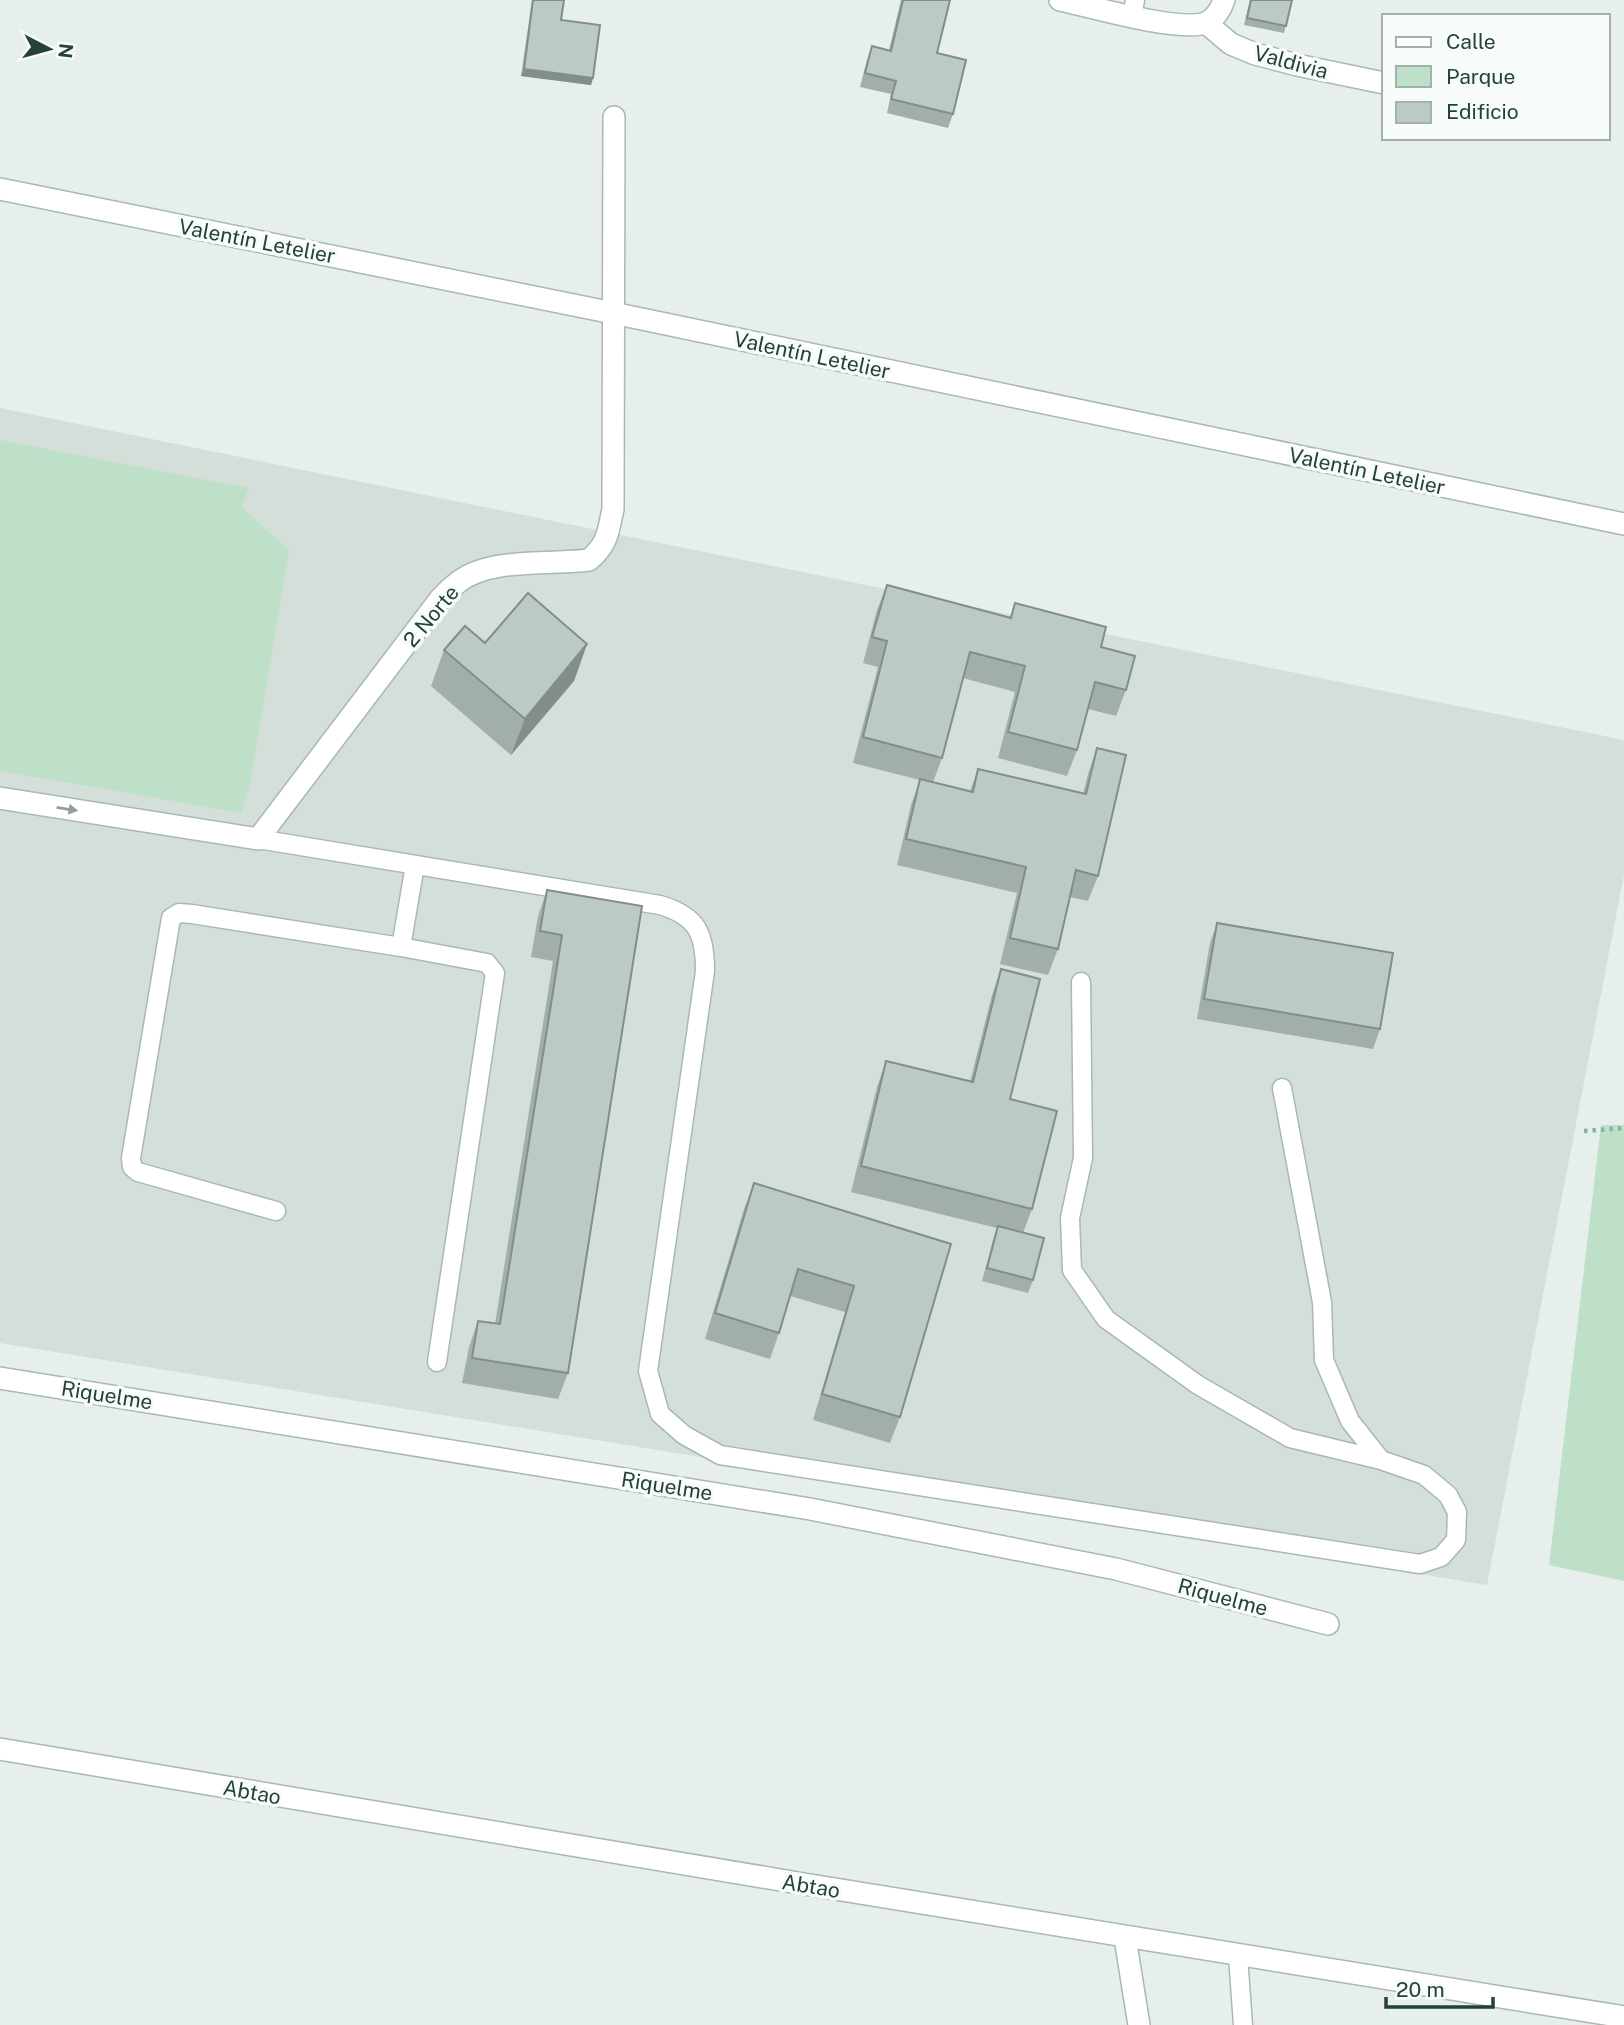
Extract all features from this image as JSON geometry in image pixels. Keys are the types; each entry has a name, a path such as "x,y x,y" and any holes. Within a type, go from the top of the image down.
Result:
{"street":[{"path":"1060,0 1133,8 1164,23 1191,24 1206,23 1217,15 1224,0"},
{"name":"Valdivia","path":"1206,23 1231,44 1255,54 1382,83"},
{"name":"2 Norte","path":"258,839 432,610 457,582 493,567 589,560 600,550 608,536 613,509 614,117"},
{"name":"Valentín Letelier","path":"0,189 613,313 1624,524"},
{"path":"0,798 258,839"},
{"name":"Riquelme","path":"0,1378 810,1509 1116,1569 1328,1624"},
{"name":"Abtao","path":"0,1749 1125,1938 1624,2017"},
{"path":"1125,1938 1139,2025"}],"lane":[{"path":"258,839 660,905 678,910 690,919 700,935 705,952 705,971 648,1370 660,1414 684,1435 720,1455 1420,1564 1441,1557 1455,1540 1457,1512 1448,1496 1424,1475 1381,1460 1290,1438 1198,1385 1106,1319 1072,1270 1070,1218 1083,1158 1081,982"},
{"path":"401,947 415,865"},
{"path":"276,1210 138,1172 132,1167 131,1158 171,918 179,913 192,914 487,963 495,973 438,1362"},
{"path":"1282,1088 1322,1302 1324,1360 1350,1421 1381,1460"},
{"path":"1238,1956 1243,2025"}],"path":[{"path":"1584,1130 1624,1128"}],"shaded area":[{"path":"0,408 1624,740 1624,875 1487,1585 0,1343"}],"green space":[{"path":"0,440 249,488 242,507 289,551 251,780 242,813 0,771"},
{"path":"1601,1125 1624,1125 1624,1581 1549,1565"}],"building":[{"path":"533,0 564,0 561,20 600,25 593,78 524,69"},
{"path":"903,0 950,0 937,53 966,60 953,114 891,99 896,81 865,73 872,46 891,51"},
{"path":"1251,0 1292,0 1286,26 1247,18"},
{"path":"887,585 1011,618 1015,603 1106,627 1101,647 1135,656 1126,690 1095,682 1077,750 1008,732 1025,666 970,652 942,758 863,737 887,641 872,637"},
{"path":"528,593 587,644 525,719 444,650 465,626 485,643"},
{"path":"1097,748 1126,755 1098,876 1076,870 1058,949 1010,938 1026,867 906,839 920,779 973,792 978,769 1086,794"},
{"path":"547,890 642,906 568,1373 472,1358 478,1321 500,1324 562,935 540,931"},
{"path":"1217,923 1393,953 1380,1029 1204,999"},
{"path":"1001,969 1040,979 1010,1099 1057,1111 1032,1209 861,1166 886,1061 973,1082"},
{"path":"754,1183 951,1244 900,1417 822,1394 854,1286 798,1269 779,1333 715,1313"},
{"path":"998,1226 1044,1238 1033,1280 987,1268"}]}
